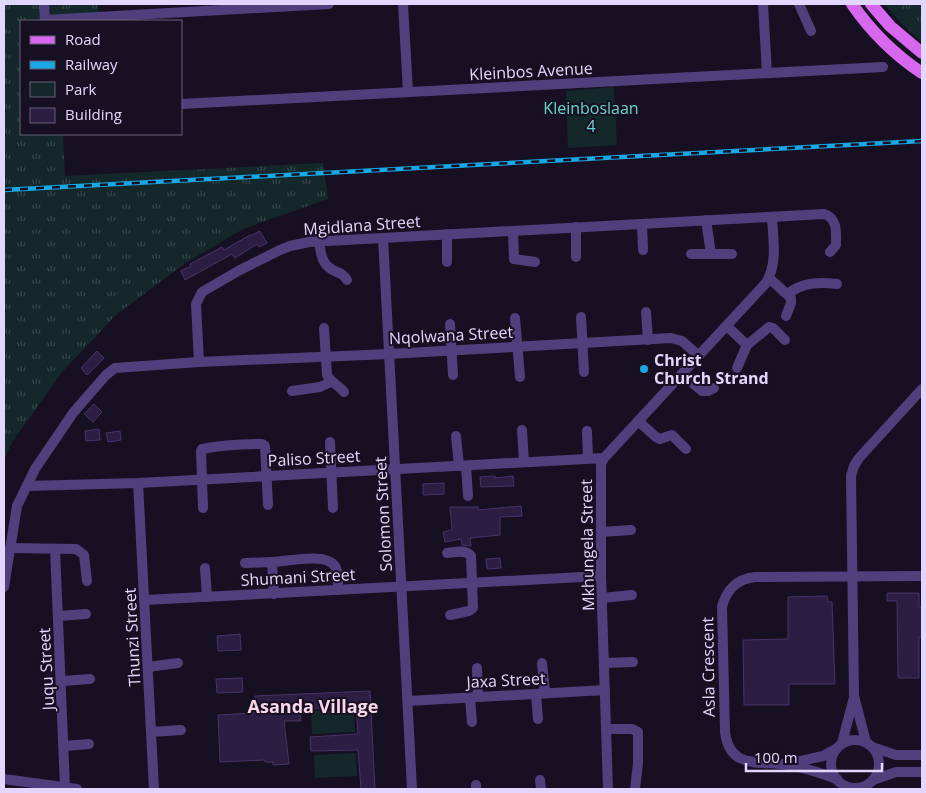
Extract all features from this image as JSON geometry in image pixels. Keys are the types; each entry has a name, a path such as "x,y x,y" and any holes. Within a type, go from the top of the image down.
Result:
{"main road":[{"path":"852,4 888,45 922,73"},
{"path":"871,4 890,26 922,53"}],"street":[{"path":"44,4 45,20 329,4"},
{"path":"403,4 408,92"},
{"path":"763,4 767,73"},
{"path":"799,4 811,31"},
{"name":"Kleinbos Avenue","path":"182,104 883,67"},
{"name":"Mgidlana Street","path":"198,362 196,304 202,292 240,270 280,250 297,244 319,241 824,214 831,217 835,223 836,245 830,252"},
{"name":"Mkhungela Street","path":"608,789 602,598 601,464 604,458 762,288 769,278 774,259 772,217"},
{"path":"706,220 711,254"},
{"path":"642,224 643,250"},
{"path":"576,227 576,257"},
{"path":"513,231 514,259 535,262"},
{"path":"447,234 447,262"},
{"name":"Solomon Street","path":"383,238 412,789"},
{"path":"319,241 324,264 342,274 347,280"},
{"path":"692,254 732,254"},
{"path":"769,278 791,298 792,304 786,316"},
{"path":"788,294 799,287 814,283 837,284"},
{"path":"646,312 648,340"},
{"path":"581,317 584,372"},
{"path":"515,318 520,377"},
{"path":"450,324 453,375"},
{"path":"727,326 747,345"},
{"path":"737,368 747,345 770,327 785,340"},
{"path":"324,328 327,376 331,382 339,386 344,392"},
{"name":"Nqolwana Street","path":"198,362 390,354 671,338 679,340 699,356"},
{"path":"4,587 17,506 35,469 73,413 111,370 122,367 198,362"},
{"path":"682,374 702,391 714,388"},
{"path":"292,391 331,382"},
{"path":"868,785 879,767 877,754 869,745 854,696 851,481 854,466 859,458 922,389"},
{"path":"638,421 656,437 660,439 672,436 686,449"},
{"path":"522,430 524,462"},
{"path":"587,431 588,458"},
{"path":"456,436 468,496"},
{"path":"330,442 333,508"},
{"path":"203,508 200,454 202,449 237,444 263,444 268,475 268,506"},
{"name":"Paliso Street","path":"27,486 138,483 604,458"},
{"name":"Thunzi Street","path":"138,483 154,789"},
{"path":"601,532 631,530"},
{"path":"10,548 76,549 84,555 87,582"},
{"name":"Juqu Street","path":"55,549 65,746 65,788"},
{"path":"447,553 464,552 470,554 473,605 472,610 450,615"},
{"path":"245,564 316,559 328,560 336,569 338,590"},
{"path":"272,562 274,594"},
{"path":"205,568 207,597"},
{"name":"Shumani Street","path":"145,600 602,576"},
{"name":"Asla Crescent","path":"841,784 817,771 786,764 748,762 733,753 727,743 725,732 723,602 731,588 748,578 922,576"},
{"path":"602,598 632,595"},
{"path":"58,616 86,614"},
{"path":"604,663 633,662"},
{"path":"148,667 178,663"},
{"path":"538,719 542,663"},
{"path":"472,722 477,668"},
{"path":"62,681 90,679"},
{"name":"Jaxa Street","path":"408,701 606,690"},
{"path":"854,696 839,746 832,756 831,764 841,784 854,788 868,785 896,772 922,772"},
{"path":"606,729 632,729 638,732 638,763 635,789"},
{"path":"152,732 181,730"},
{"path":"839,746 850,740 858,740 896,754 922,754"},
{"path":"65,746 89,744"},
{"name":"Asla Crescent","path":"786,764 812,759 839,746"},
{"path":"4,779 30,786 77,789"}],"green space":[{"path":"4,4 98,4 99,20 20,20 20,135 63,135 65,176 323,163 328,199 243,229 184,264 116,315 62,372 13,441 4,459"},
{"path":"884,4 922,4 922,42 904,26"},
{"name":"Kleinboslaan 4","path":"614,87 617,145 568,148 566,91"},
{"path":"354,709 355,732 312,734 311,711"},
{"path":"356,753 357,776 315,778 314,755"}],"building":[{"path":"260,231 267,243 259,247 257,244 235,258 232,254 185,280 181,271 191,266 190,264 222,247 224,250"},
{"path":"97,351 104,358 87,375 81,368"},
{"path":"94,404 102,412 93,422 84,414"},
{"path":"99,429 100,440 86,441 85,431"},
{"path":"120,431 121,440 108,442 106,433"},
{"path":"495,476 495,478 513,476 514,486 481,487 480,477"},
{"path":"444,483 444,494 423,495 423,484"},
{"path":"521,506 522,516 500,517 500,535 470,538 471,546 462,545 461,539 445,542 443,532 452,530 450,507 478,507 478,510"},
{"path":"500,558 501,568 487,569 486,559"},
{"path":"887,593 919,593 919,607 922,607 922,637 919,637 919,678 898,678 897,601 887,601"},
{"path":"827,596 828,602 832,602 835,684 789,684 789,705 744,705 743,640 788,639 788,597"},
{"path":"240,634 241,650 218,651 217,636"},
{"path":"242,678 243,692 217,693 216,679"},
{"path":"370,691 375,789 361,789 358,750 311,751 310,737 358,734 356,706 300,709 301,721 284,721 289,764 273,765 273,762 265,762 265,760 220,762 218,715 253,713 253,708 256,708 255,696"}],"railway":[{"path":"4,190 922,141"}],"place":[{"name":"Christ Church Strand","path":"644,369"}],"district":[{"name":"Asanda Village","path":"313,706"}]}
